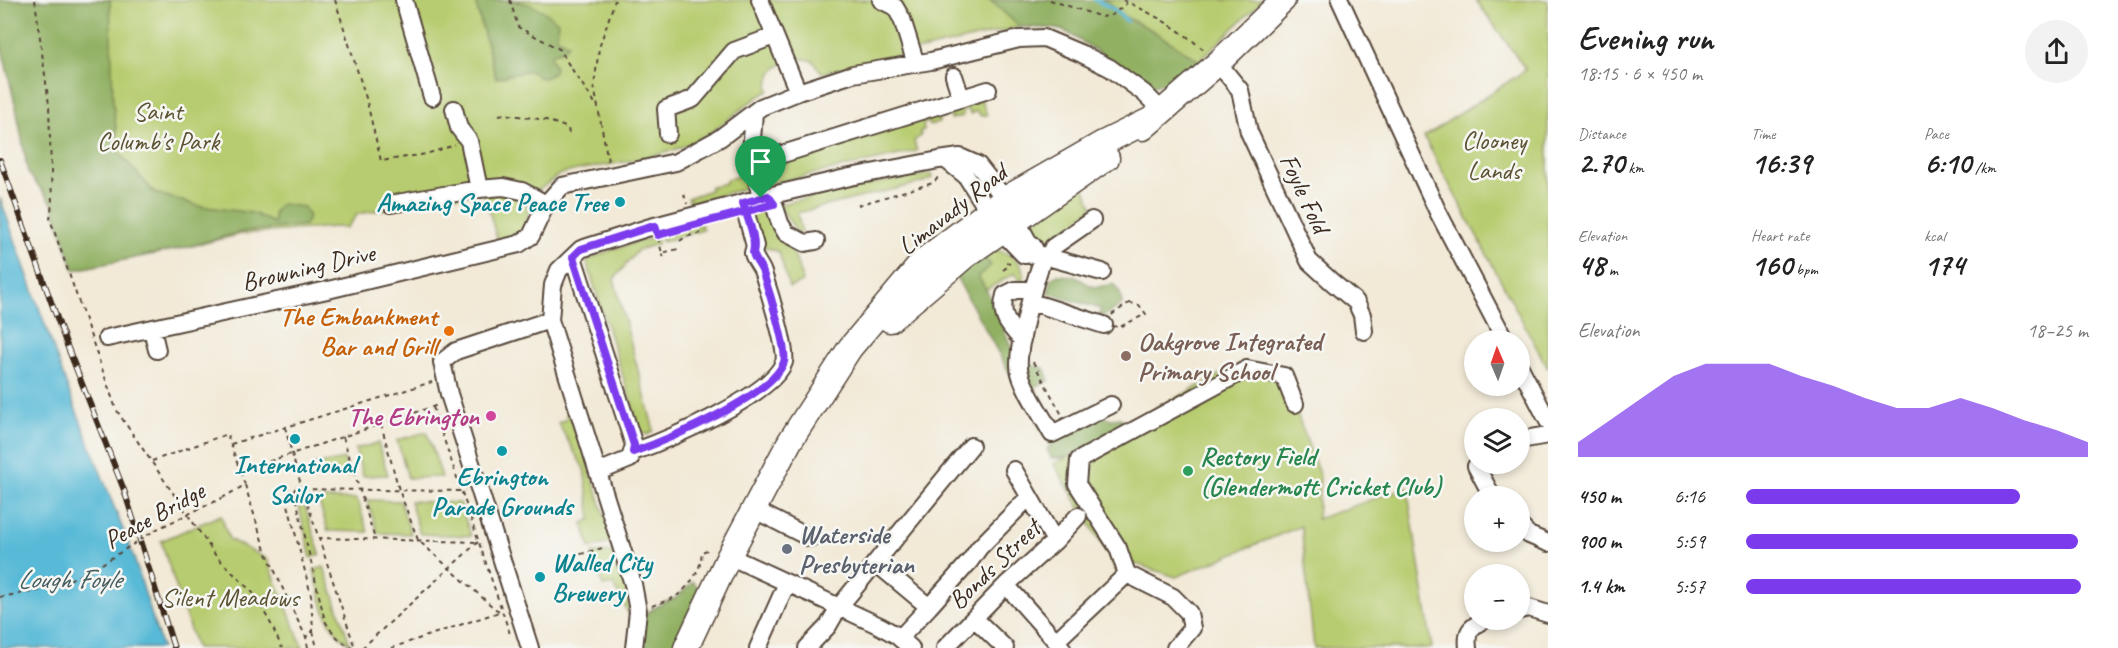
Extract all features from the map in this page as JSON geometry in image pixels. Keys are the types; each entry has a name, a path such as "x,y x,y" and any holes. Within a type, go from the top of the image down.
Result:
{"highway":[{"name":"Limavady Road","path":"686,648 720,552 753,509 790,441 850,348 924,260 1108,157 1218,63 1283,0"},
{"name":"Limavady Road","path":"821,391 903,308 948,270 1003,215 1103,143 1159,114"}],"street":[{"path":"404,0 432,97"},
{"path":"760,0 798,92"},
{"path":"880,0 895,7 902,19 916,64"},
{"path":"1340,0 1438,212 1501,330"},
{"path":"668,134 666,109 693,99 734,51 774,36"},
{"path":"391,204 503,187 522,191 546,204 562,186 676,162 720,138 754,112 798,92 853,74 916,64 1019,39 1044,38 1062,44 1110,68 1144,93 1159,114"},
{"name":"Foyle Fold","path":"1218,63 1240,90 1249,132 1309,261 1356,302 1362,315 1364,331"},
{"path":"954,76 961,98"},
{"path":"754,163 988,90"},
{"path":"454,109 459,128 469,141 479,189"},
{"path":"754,112 751,154 764,197 774,204 778,213 788,220 797,238 805,243 816,241"},
{"path":"634,648 638,611 633,584 550,320 553,285 559,270 581,249 655,226 850,177 940,167 966,176 1043,256 1102,272"},
{"name":"Browning Drive","path":"107,338 332,289 519,244 531,237 546,204"},
{"path":"633,452 655,445 733,407 762,387 785,361 784,347 762,271 753,253 745,249 734,205"},
{"path":"1092,220 1043,256 1022,340 1019,371 1052,434 1111,405"},
{"path":"573,257 634,445 630,459 598,472"},
{"path":"1022,340 1008,325 1002,306 1005,295 1015,290 1032,297 1041,305 1104,325"},
{"path":"531,648 447,386 442,362 450,354 550,320"},
{"path":"152,328 157,350"},
{"path":"1175,648 1192,628 1189,613 1173,597 1127,574 1118,548 1077,484 1079,460 1247,369 1284,376 1295,404"},
{"path":"1530,386 1548,421"},
{"path":"1530,439 1548,435"},
{"path":"810,647 971,446"},
{"path":"1014,470 1055,541"},
{"path":"720,552 840,607 905,643 929,607 979,548 1029,497"},
{"path":"753,509 810,538"},
{"name":"Bonds Street","path":"945,648 1005,585 1055,541 1078,516"},
{"path":"1530,535 1548,543"},
{"path":"876,563 929,607"},
{"path":"1005,585 1059,645 1127,574"},
{"path":"758,648 787,583"},
{"path":"1530,608 1548,614"},
{"path":"974,618 1005,648"},
{"path":"1468,648 1467,639 1470,630"}],"path":[{"path":"335,0 366,98 381,161 426,154 469,141"},
{"path":"510,0 518,27 561,50 597,107"},
{"path":"611,174 594,86 599,48 615,0"},
{"path":"1050,0 1102,17 1115,12 1128,2"},
{"path":"1123,0 1157,16 1188,35 1218,63"},
{"path":"499,115 546,120 568,128 569,134"},
{"path":"858,205 933,183 937,179 940,167"},
{"path":"684,194 687,207"},
{"path":"655,226 665,261"},
{"path":"680,241 685,237 705,232"},
{"path":"662,253 682,248"},
{"path":"1003,270 1010,265"},
{"path":"1129,303 1139,305 1146,314 1120,327 1104,325 1104,320 1129,303"},
{"path":"240,471 433,407 447,386"},
{"path":"231,444 285,427 447,386"},
{"path":"433,407 511,638"},
{"path":"381,424 399,490 418,540 501,612"},
{"path":"285,427 296,469 354,648"},
{"path":"152,461 228,434 264,547 306,637 308,648"},
{"path":"343,437 375,539"},
{"name":"Peace Bridge","path":"0,597 43,590 91,571 150,533 245,485"},
{"path":"317,648 313,631 311,595 286,497 289,489 480,491"},
{"path":"294,489 325,621 339,640 354,648"},
{"path":"318,538 478,542"},
{"path":"362,648 478,542"},
{"path":"563,559 592,550"},
{"path":"638,611 675,597 692,580 702,559 701,552 720,552"},
{"path":"391,648 517,607"},
{"path":"306,637 313,631"}],"green space":[{"name":"Saint Columb's Park","path":"0,0 1263,0 1178,81 1151,85 1065,31 1053,28 1020,27 822,73 813,61 798,59 782,64 776,69 768,83 769,91 716,129 693,142 660,154 560,174 539,190 516,185 358,214 346,228 242,234 74,270 0,40"},
{"path":"0,0 110,0 113,102 119,153 155,193 199,206 253,213 274,223 274,212 281,204 304,207 309,217 305,225 241,232 184,248 74,270 52,203 28,173 17,112 1,45"},
{"path":"481,0 524,3 550,15 559,23 556,37 568,44 563,50 552,53 551,58 555,67 553,73 545,78 526,71 496,78 476,5"},
{"path":"990,0 1106,0 1125,17 1150,29 1200,61 1178,81 1151,85 1065,31 1053,28 1020,27"},
{"name":"Clooney Lands","path":"1476,0 1548,0 1548,369 1530,335 1530,330 1527,330 1424,137 1526,70"},
{"path":"981,99 987,115 981,116 977,111 970,114 968,109 962,111 963,116 951,119 950,115 939,118 939,122 923,124 924,130 920,131 921,136 914,141 917,151 768,184 767,171 782,164 781,160"},
{"path":"747,173 750,187 690,203 688,198"},
{"path":"931,174 932,178 924,182 797,213 805,235 798,233 780,207 780,204 869,184"},
{"path":"1083,185 1093,207 1046,246 1034,235 1033,222"},
{"path":"500,191 526,201 528,213 521,233 497,239 484,193"},
{"path":"762,209 785,243 792,248 803,282 789,287 779,252 756,244 748,212"},
{"path":"701,224 703,230 662,242 660,236"},
{"path":"656,237 657,244 638,250 614,279 653,427 653,431 647,435 640,430 587,263 589,259 614,249"},
{"path":"993,249 1017,260 1024,276 1021,282 1015,273 986,290 970,263"},
{"path":"981,255 991,265 978,276 990,297 1014,354 1034,366 1044,368 1049,381 1034,387 1024,399 954,273"},
{"path":"1058,275 1074,276 1091,286 1113,284 1120,293 1122,304 1099,317 1101,309 1048,293 1052,278"},
{"name":"Rectory Field (Glendermott Cricket Club)","path":"1243,362 1284,377 1320,477 1317,519 1407,487 1432,648 1314,648 1301,526 1176,577 1136,564 1119,577 1054,464"},
{"path":"572,412 613,542 590,548 583,523 591,519 584,469 558,423 567,419 566,414"},
{"path":"1101,415 1111,419 1121,418 1131,436 1087,447 1064,458 1051,458 1047,449 1051,446 1037,422 1055,423"},
{"path":"427,432 442,477 408,478 397,440"},
{"path":"378,443 388,475 363,476 355,449"},
{"path":"344,459 350,476 318,477 314,465"},
{"path":"296,494 301,494 320,554 311,558"},
{"path":"318,499 357,499 368,532 328,531"},
{"path":"367,500 400,501 411,534 378,533"},
{"path":"410,501 460,503 471,536 420,534"},
{"name":"Silent Meadows","path":"221,515 229,539 267,559 303,648 196,648 161,541"},
{"path":"618,552 628,586 629,615 613,584 603,586 592,553"},
{"path":"324,567 350,644 334,629 325,612 314,570"},
{"path":"693,582 700,590 672,648 639,648 643,615 676,598"}],"water":[{"name":"Lough Foyle","path":"0,198 68,389 133,555 162,648 0,648"}],"waterway":[{"path":"1095,0 1112,8 1127,21"}],"railway":[{"path":"0,160 66,343 124,490 174,648"}],"place":[{"name":"Amazing Space Peace Tree","path":"620,202"},
{"name":"The Embankment Bar and Grill","path":"449,331"},
{"name":"Oakgrove Integrated Primary School","path":"1126,356"},
{"name":"The Ebrington","path":"491,416"},
{"name":"International Sailor","path":"295,439"},
{"name":"Ebrington Parade Grounds","path":"502,451"},
{"name":"Rectory Field (Glendermott Cricket Club)","path":"1188,471"},
{"name":"Waterside Presbyterian","path":"787,549"},
{"name":"Walled City Brewery","path":"540,577"}],"route":[{"path":"761,198 743,203 745,212 755,246 753,253 762,271 784,347 785,361 762,387 733,407 655,445 633,452 634,445 573,257 581,249 647,228 655,226 658,235 702,222 745,212 774,204 768,196 761,198"}]}
